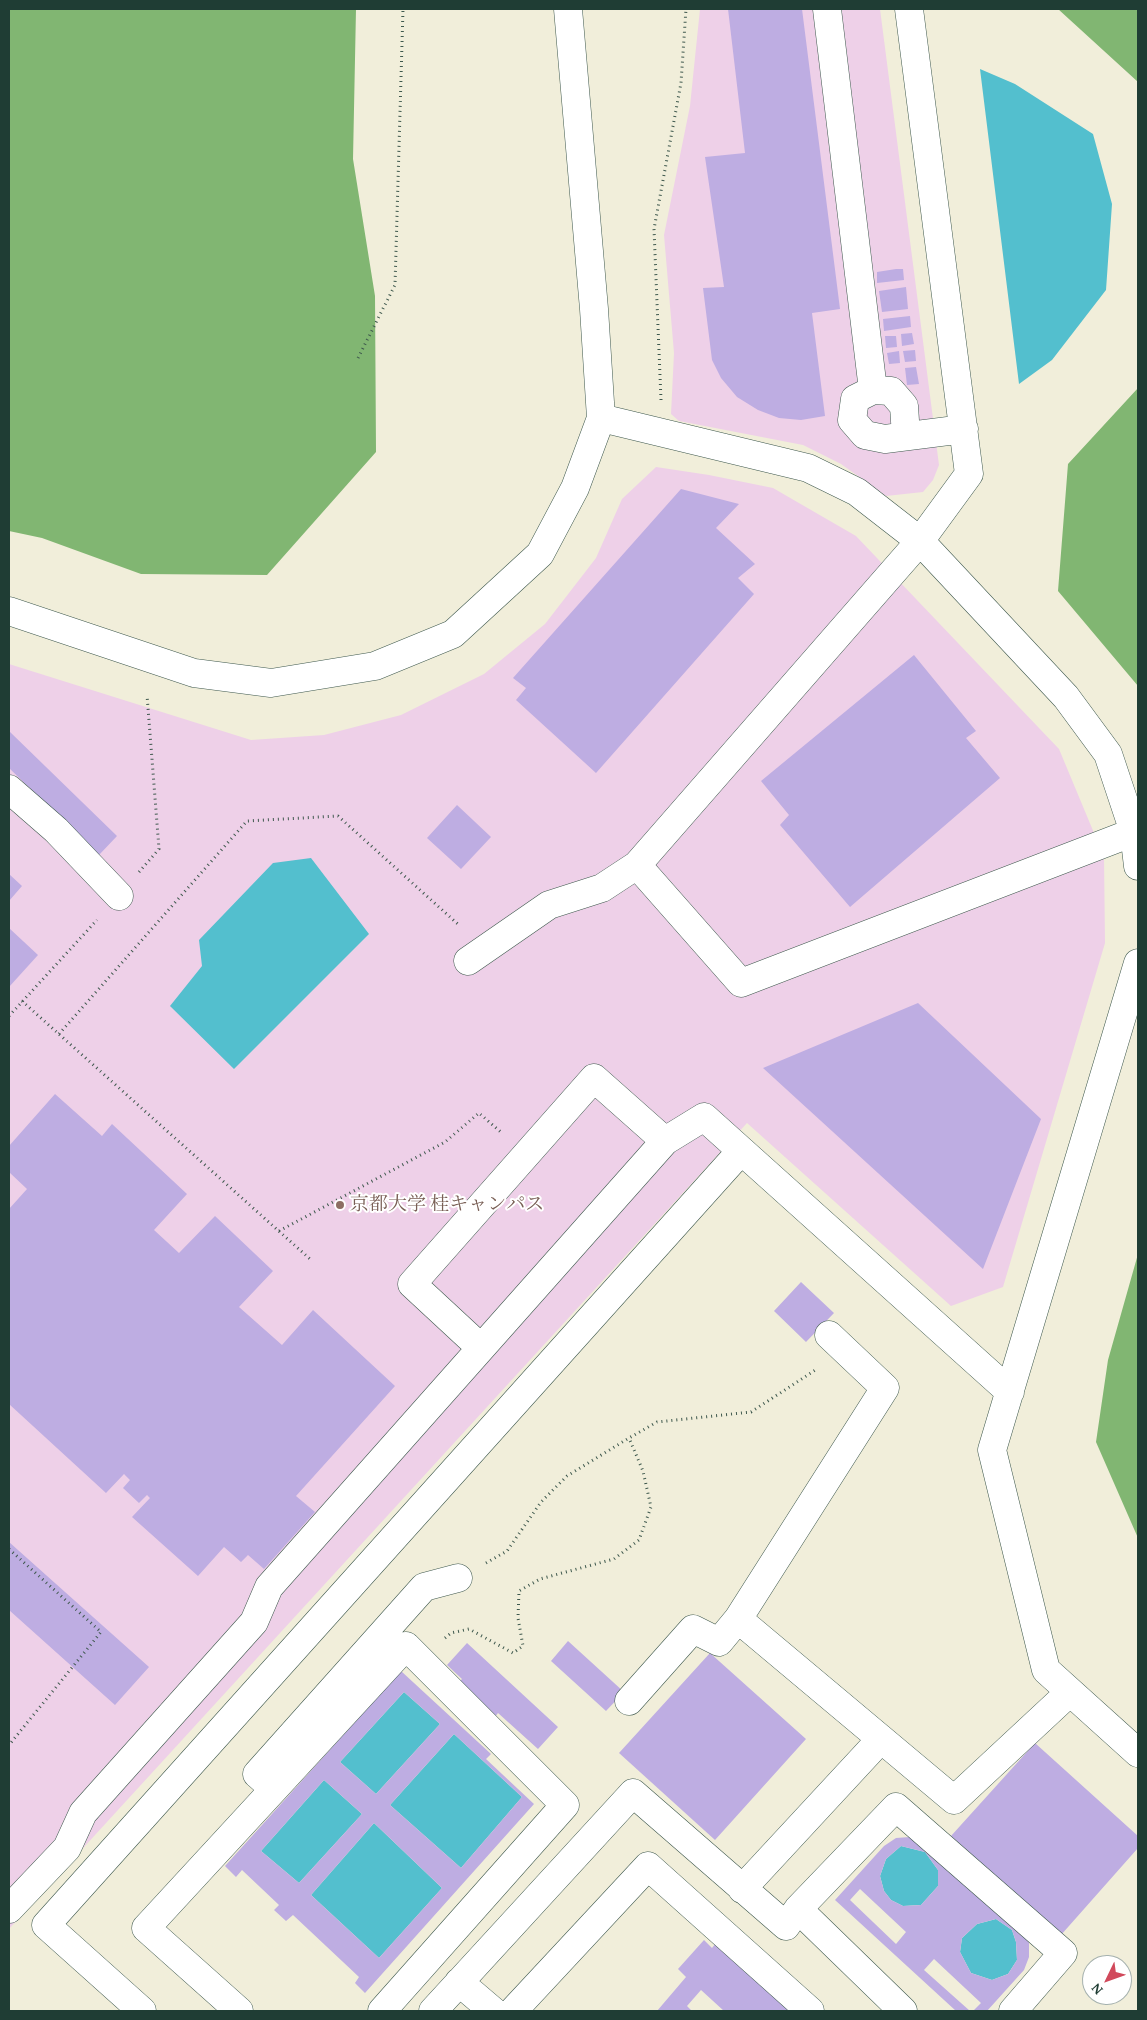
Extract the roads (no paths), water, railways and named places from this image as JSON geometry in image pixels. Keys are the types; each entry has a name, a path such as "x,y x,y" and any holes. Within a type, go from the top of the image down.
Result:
{"street":[{"path":"9,611 194,673 271,683 375,666 454,634 540,554 574,488 601,418 594,309 568,9"},
{"path":"827,9 873,390"},
{"path":"476,955 549,905 602,888 637,865 920,541 969,474 909,9"},
{"path":"906,436 904,406 891,391 873,390 855,399 852,420 865,434 884,439 964,429"},
{"path":"601,418 808,468 857,492 920,541 1072,704 1108,754 1134,832 1138,866"},
{"path":"9,789 56,830 119,896"},
{"path":"637,865 741,983 1134,832"},
{"path":"1138,963 992,1450 1046,1670 1138,1753"},
{"path":"481,1348 412,1284 594,1078 665,1141"},
{"path":"9,1909 67,1848 83,1813 254,1622 269,1588 665,1141 704,1117 1010,1392"},
{"path":"142,2011 46,1925 741,1151"},
{"path":"629,1701 693,1629 719,1642 738,1619 885,1388 835,1341"},
{"path":"274,1789 257,1774 424,1588 458,1578"},
{"path":"738,1619 954,1800 1070,1692"},
{"path":"239,2011 146,1928 406,1646 565,1805 382,2011"},
{"path":"742,1889 881,1739"},
{"path":"433,2011 633,1793 786,1926 798,1909 896,1807 1063,1954 1013,2011"},
{"path":"513,2011 648,1866 810,2011"},
{"path":"798,1909 903,2011"},
{"path":"459,1982 493,2011"}],"water":[{"path":"980,69 1015,84 1093,134 1112,204 1106,290 1052,360 1019,384"},
{"path":"311,858 369,934 234,1069 170,1006 202,966 199,940 273,863"},
{"path":"404,1692 440,1724 376,1794 340,1762"},
{"path":"454,1734 522,1797 461,1868 390,1805"},
{"path":"324,1780 362,1814 299,1883 261,1851"},
{"path":"374,1823 442,1888 379,1958 311,1895"},
{"path":"901,1846 925,1852 938,1870 938,1886 921,1905 903,1906 891,1900 884,1891 880,1876 886,1859"},
{"path":"996,1919 1012,1930 1016,1942 1017,1960 1008,1974 992,1980 971,1973 960,1952 962,1938 977,1924"}],"place":[{"name":"京都大学 桂キャンパス","path":"340,1205"}]}
